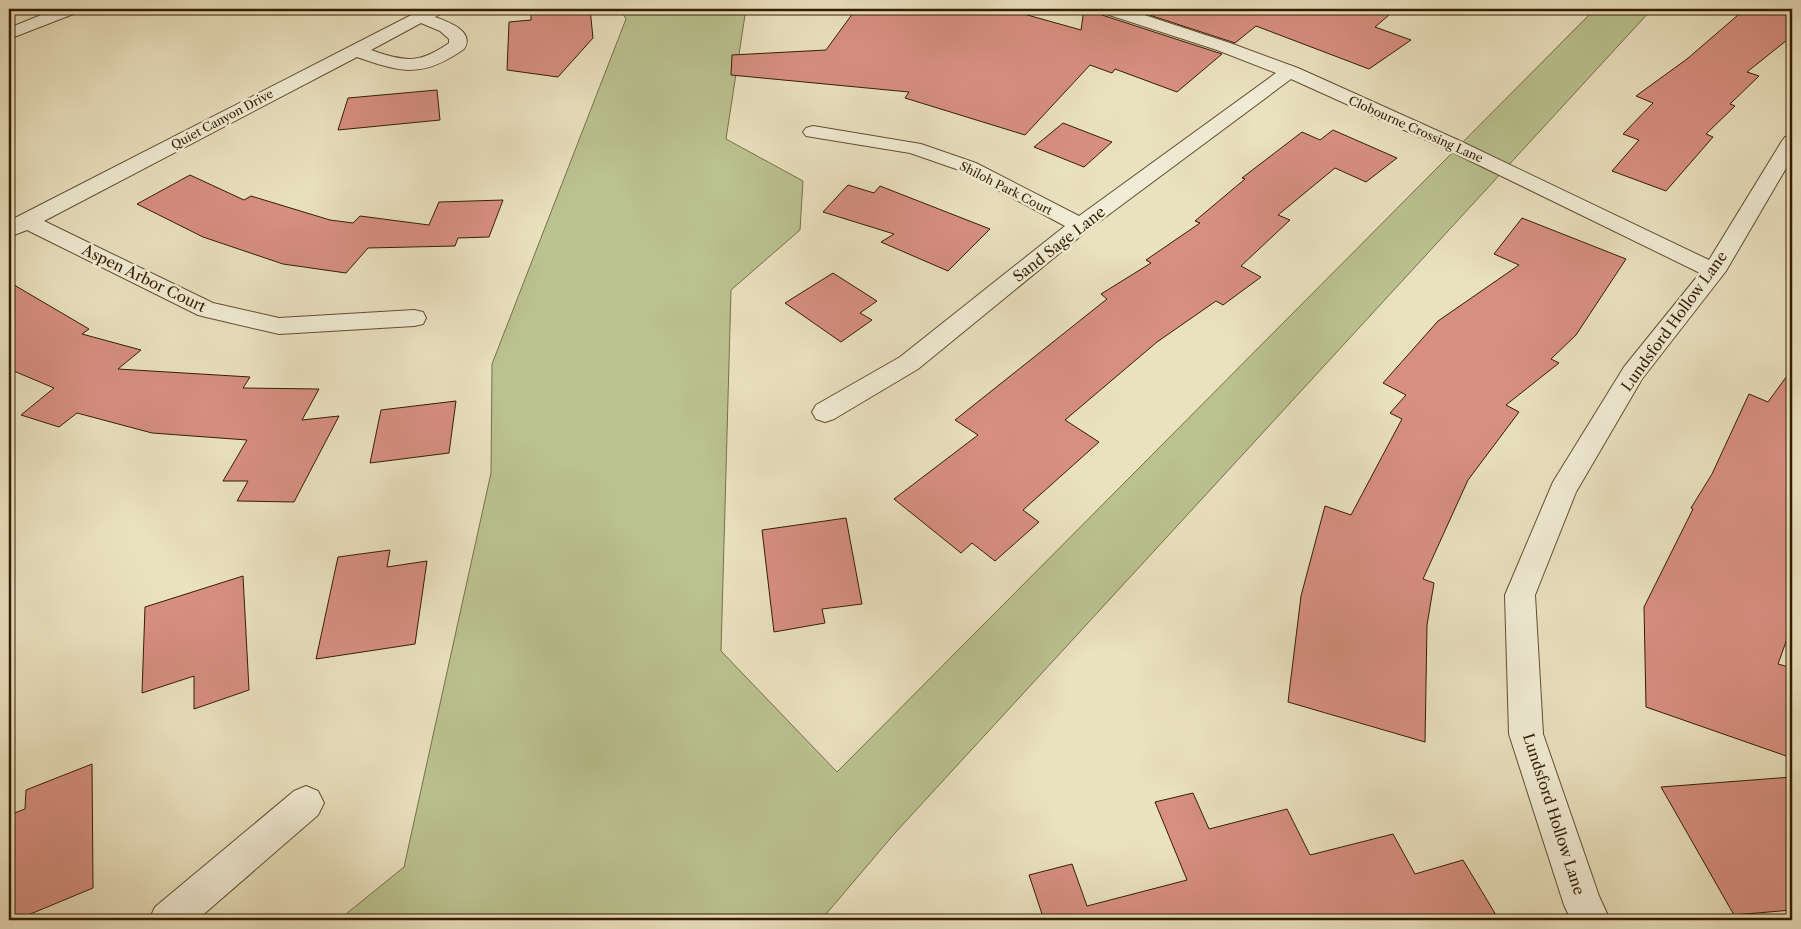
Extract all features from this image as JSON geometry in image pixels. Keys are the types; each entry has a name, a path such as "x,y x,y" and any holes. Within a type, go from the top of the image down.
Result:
{"street":[{"path":"9,34 70,9"},
{"name":"Clobourne Crossing Lane","path":"1109,9 1190,35 1290,72 1478,157 1714,271"},
{"path":"355,50 404,66 426,65 447,54 458,45 458,37 428,13"},
{"name":"Quiet Canyon Drive","path":"18,225 428,13"},
{"name":"Sand Sage Lane","path":"826,412 909,363 1080,225 1290,72"},
{"name":"Shiloh Park Court","path":"813,132 914,148 969,167 1080,225"},
{"name":"Lundsford Hollow Lane","path":"1587,912 1526,734 1520,595 1568,482 1633,373 1714,271 1792,141"},
{"name":"Aspen Arbor Court","path":"18,225 206,310 279,326 414,318"},
{"path":"168,920 306,803"}],"green space":[{"path":"620,9 751,9 745,15 726,139 803,181 800,230 731,290 721,651 837,772 1595,9 1652,9 895,833 821,920 347,920 346,914 404,867 491,473 492,364 626,19"}],"building":[{"path":"531,9 590,9 593,38 558,77 507,70 509,22 531,20"},
{"path":"856,9 1006,9 1081,30 1084,9 1098,9 1102,15 1222,54 1177,92 1115,69 1112,73 1090,65 1025,135 905,98 909,92 731,75 732,55 826,50"},
{"path":"1131,9 1396,9 1375,27 1411,40 1369,69 1256,26 1235,43"},
{"path":"1745,9 1792,9 1792,36 1747,72 1759,76 1730,104 1735,106 1706,134 1713,137 1666,191 1612,171 1639,140 1623,134 1653,103 1636,96 1687,59"},
{"path":"437,90 440,120 338,130 348,98"},
{"path":"1063,123 1112,142 1084,167 1034,147"},
{"path":"1333,130 1397,158 1366,182 1335,168 1278,215 1290,220 1241,266 1261,277 1223,305 1216,301 1157,342 1065,420 1099,442 1023,510 1039,522 995,561 972,543 961,553 894,499 978,435 955,420 1107,299 1101,294 1151,263 1146,260 1200,223 1195,221 1245,179 1242,178 1302,132 1320,140"},
{"path":"190,175 244,200 251,196 330,220 353,223 360,216 429,225 439,202 503,200 489,237 458,238 455,246 368,248 346,273 283,264 203,237 137,204"},
{"path":"848,185 874,193 880,186 990,229 948,271 881,242 894,234 823,212"},
{"path":"1522,218 1626,259 1576,335 1551,359 1559,363 1506,405 1519,412 1468,480 1423,579 1434,583 1427,625 1425,742 1288,702 1301,596 1325,506 1351,515 1402,419 1390,413 1406,395 1383,383 1438,321 1519,265 1494,254"},
{"path":"833,273 877,301 860,313 872,320 841,342 785,303"},
{"path":"9,282 89,329 82,334 141,350 118,369 250,377 243,388 319,389 302,420 339,416 294,502 237,501 248,481 223,481 247,440 152,433 77,413 59,427 21,415 54,388 9,369"},
{"path":"1792,369 1792,625 1778,664 1792,668 1792,758 1646,707 1644,607 1693,509 1691,508 1712,474 1749,394 1768,402"},
{"path":"456,401 449,453 370,463 381,410"},
{"path":"846,518 862,604 822,609 825,623 774,632 762,530"},
{"path":"390,550 387,567 427,561 415,644 316,659 338,557"},
{"path":"243,576 249,690 194,709 194,676 142,693 145,607"},
{"path":"92,764 93,888 16,920 9,920 9,815 25,809 26,790"},
{"path":"1792,777 1792,910 1734,915 1661,787"},
{"path":"1193,793 1209,829 1287,809 1310,855 1393,834 1415,874 1463,860 1499,920 1044,920 1029,875 1072,864 1087,906 1187,880 1155,802"}]}
